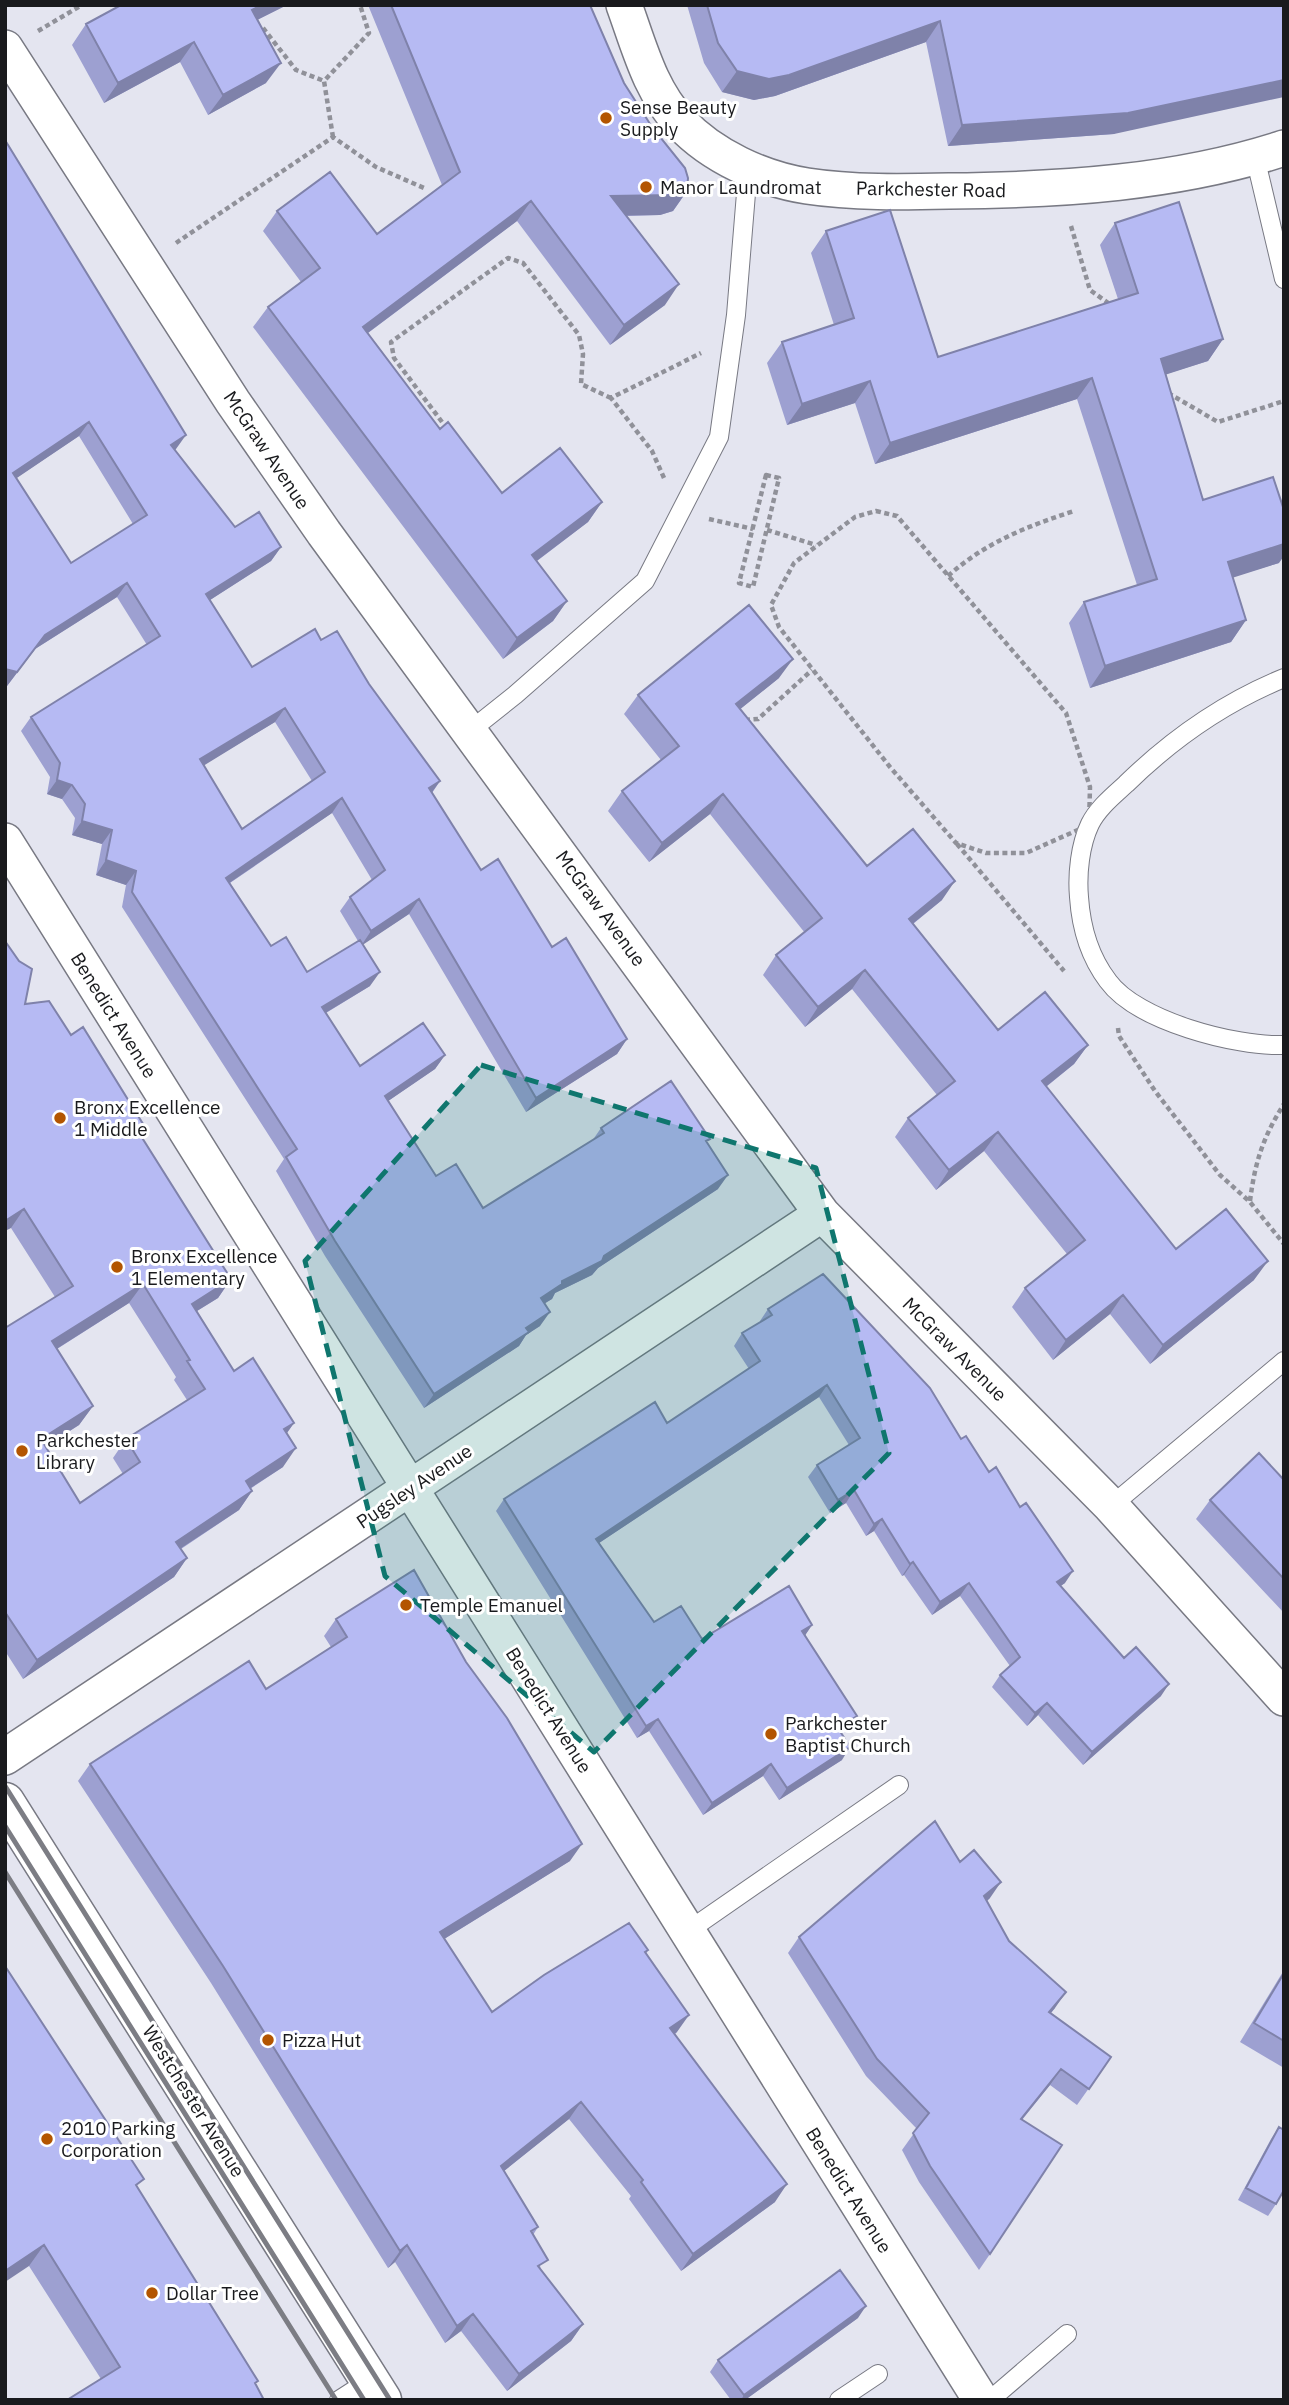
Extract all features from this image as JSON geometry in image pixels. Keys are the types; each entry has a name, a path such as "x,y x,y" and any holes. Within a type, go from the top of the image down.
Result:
{"main road":[{"name":"Westchester Avenue","path":"5,1802 363,2393"}],"street":[{"name":"Parkchester Road","path":"624,5 655,88 681,123 717,153 747,169 806,186 908,192 1018,191 1112,183 1270,153"},
{"name":"McGraw Avenue","path":"5,48 233,402 324,533 471,730 822,1214 1111,1506 1284,1698"},
{"name":"Benedict Avenue","path":"5,841 981,2400"},
{"name":"Pugsley Avenue","path":"5,1757 822,1214"}],"lane":[{"path":"1270,153 1284,279"},
{"path":"471,730 516,695 645,581 719,437 733,337 747,169"},
{"path":"1284,678 1255,690 1200,720 1154,757 1098,811 1089,825 1081,855 1081,920 1089,950 1109,983 1138,1006 1201,1033 1284,1045"},
{"path":"1111,1506 1284,1361"},
{"path":"688,1931 899,1785"},
{"path":"990,2400 1067,2334"},
{"path":"839,2400 878,2374"}],"path":[{"path":"38,31 82,5"},
{"path":"324,81 369,33 360,5"},
{"path":"263,28 296,70 324,81"},
{"path":"324,81 333,137 376,167 424,188"},
{"path":"176,243 333,137"},
{"path":"1069,216 1090,290 1112,306"},
{"path":"442,422 394,359 391,342 508,258 523,263 579,335 583,354 581,384 611,398 652,450 680,513 752,529"},
{"path":"611,398 733,337"},
{"path":"1158,388 1218,422 1284,401"},
{"path":"766,475 779,478 767,530 753,587 739,583 766,475"},
{"path":"956,843 986,853 1026,853 1089,825 1090,788 1066,713 897,516 876,511 855,517 793,563 771,605 779,627 812,670 956,843 1068,975"},
{"path":"948,576 966,560 1005,536 1074,511"},
{"path":"767,530 817,545"},
{"path":"734,722 758,719 812,670"},
{"path":"1109,983 1119,1036"},
{"path":"1111,1026 1155,1091 1220,1175 1250,1202 1284,1244"},
{"path":"1250,1202 1254,1171 1265,1134 1284,1104"}],"highlighted area":[{"path":"481,1065 816,1168 889,1453 594,1752 385,1576 305,1261"}],"building":[{"path":"121,5 261,5 252,10 281,63 223,95 194,42 118,83 86,24"},
{"path":"391,5 590,5 624,83 652,127 685,168 688,178 687,191 675,195 611,196 679,284 624,325 531,201 363,327 440,429 448,422 502,493 560,448 602,502 532,555 567,601 517,638 268,307 320,268 277,211 330,172 377,234 460,172"},
{"path":"707,5 1284,5 1284,80 1128,113 962,125 940,21 789,75 769,79 737,71 718,43"},
{"path":"5,140 186,435 171,445 235,527 259,512 281,547 206,594 252,667 315,629 321,640 337,631 369,684 440,781 429,788 481,870 498,859 552,947 566,938 627,1039 536,1098 419,899 371,931 350,897 385,870 342,798 226,878 271,946 286,937 307,972 360,940 380,972 322,1007 360,1066 423,1023 445,1055 385,1096 436,1176 456,1164 483,1208 604,1133 601,1128 671,1081 710,1139 706,1141 728,1175 604,1256 602,1261 562,1281 562,1284 541,1298 550,1312 526,1328 529,1332 434,1394 335,1241 286,1157 297,1149 132,892 136,871 106,860 112,830 82,821 85,804 72,785 57,780 60,763 31,717 160,636 127,583 45,635 17,672 5,669","holes":["89,422 147,515 71,563 13,473","285,708 325,772 242,829 200,759"]},
{"path":"1179,202 1223,339 1161,359 1203,500 1273,477 1284,510 1284,544 1228,562 1246,620 1105,666 1084,602 1157,579 1092,378 890,443 870,381 802,404 782,342 854,318 826,231 890,210 938,357 1138,293 1115,223"},
{"path":"749,605 793,659 736,704 867,866 913,829 955,881 909,919 998,1030 1045,992 1088,1045 1042,1081 1176,1249 1226,1209 1268,1261 1163,1345 1123,1295 1066,1340 1025,1288 1085,1240 998,1132 949,1170 908,1118 955,1081 865,970 818,1007 776,955 822,918 723,794 662,843 622,791 679,746 638,695"},
{"path":"5,941 19,961 32,969 25,1004 49,1001 71,1035 83,1027 148,1132 141,1136 231,1279 192,1304 234,1371 253,1358 294,1423 284,1429 296,1448 246,1481 252,1491 176,1542 187,1558 37,1660 5,1612 5,1328 73,1286 24,1209 5,1221","holes":["143,1284 190,1360 187,1361 205,1389 126,1439 140,1462 80,1503 41,1439 93,1406 52,1341"]},
{"path":"823,1274 930,1388 961,1439 966,1436 989,1472 996,1467 1020,1507 1026,1503 1073,1571 1057,1582 1124,1658 1136,1647 1169,1684 1092,1752 1047,1703 1035,1713 1000,1675 1020,1657 969,1583 940,1602 913,1562 910,1564 882,1519 874,1524 854,1490 838,1500 817,1465 860,1438 827,1385 596,1539 654,1622 681,1606 702,1639 789,1586 812,1625 802,1631 857,1716 838,1728 850,1747 787,1788 771,1764 712,1803 658,1719 646,1726 504,1499 655,1402 667,1423 760,1361 742,1333 772,1315 768,1309"},
{"path":"1259,1453 1284,1480 1284,1579 1210,1500"},
{"path":"414,1570 466,1662 507,1718 582,1844 440,1932 492,2012 544,1975 629,1923 648,1950 645,1952 689,2015 670,2028 787,2184 693,2254 641,2182 643,2180 581,2102 501,2166 538,2227 531,2231 548,2260 538,2266 583,2324 519,2374 473,2314 457,2326 407,2245 400,2251 223,1966 90,1764 249,1661 266,1689 347,1637 336,1619"},
{"path":"935,1821 960,1862 974,1850 1001,1882 984,1896 1009,1941 1066,1992 1049,2012 1111,2057 1089,2089 1061,2069 1021,2119 1062,2145 990,2254 930,2166 913,2133 929,2113 877,2059 799,1937"},
{"path":"5,1966 144,2179 136,2185 258,2381 255,2383 264,2400 67,2400 120,2367 44,2245 5,2271"},
{"path":"1284,1973 1284,2041 1254,2023"},
{"path":"1279,2127 1284,2130 1284,2190 1276,2204 1246,2188"},
{"path":"840,2270 866,2306 744,2395 718,2360"}],"railway":[{"path":"5,1786 390,2400"},
{"path":"5,1826 364,2400"},
{"path":"5,1872 336,2400"}],"place":[{"name":"Sense Beauty Supply","path":"606,118"},
{"name":"Manor Laundromat","path":"646,187"},
{"name":"Bronx Excellence 1 Middle","path":"60,1118"},
{"name":"Bronx Excellence 1 Elementary","path":"117,1267"},
{"name":"Parkchester Library","path":"22,1451"},
{"name":"Temple Emanuel","path":"406,1605"},
{"name":"Parkchester Baptist Church","path":"771,1734"},
{"name":"Pizza Hut","path":"268,2040"},
{"name":"2010 Parking Corporation","path":"47,2139"},
{"name":"Dollar Tree","path":"152,2293"}]}
